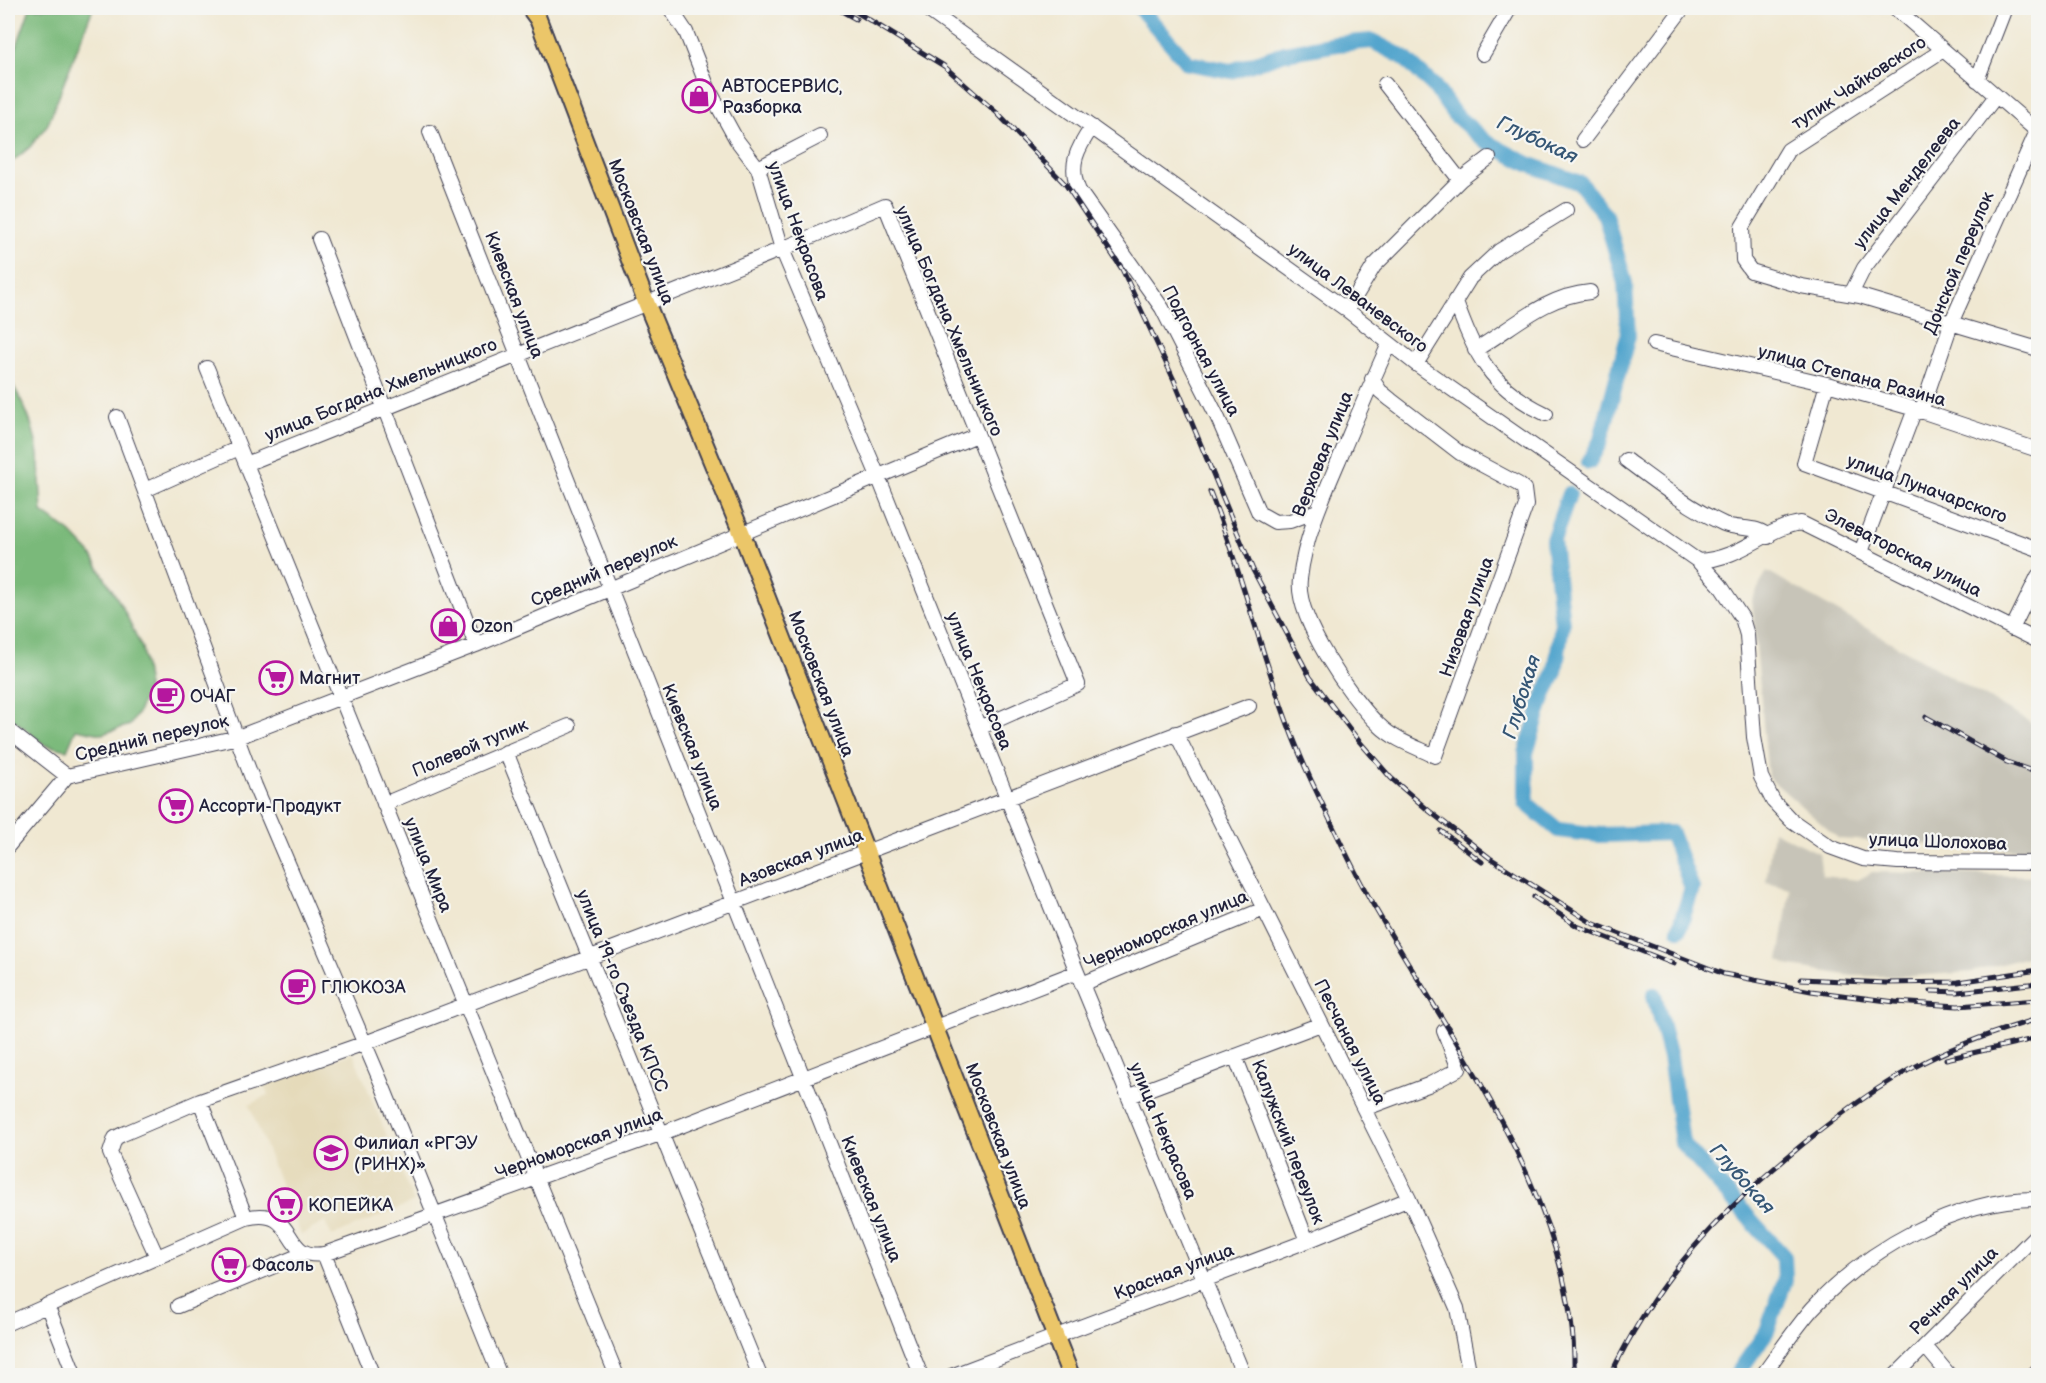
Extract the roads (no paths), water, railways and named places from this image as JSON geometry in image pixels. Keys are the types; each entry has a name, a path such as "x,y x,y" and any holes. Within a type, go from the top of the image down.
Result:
{"main road":[{"name":"Московская улица","path":"530,8 538,19 646,302 742,534 865,854 936,1028 1071,1376"}],"street":[{"name":"улица Некрасова","path":"670,8 686,32 708,88 736,140 758,168 782,249 878,476 1079,978 1130,1096 1244,1376"},
{"name":"улица Леваневского","path":"927,8 1347,310 1416,364 1698,561 1734,604 1747,635"},
{"path":"1483,54 1510,8"},
{"path":"1583,140 1683,8"},
{"path":"1895,8 2038,132"},
{"path":"1977,80 2005,8"},
{"name":"тупик Чайковского","path":"1851,294 1801,286 1751,271 1743,260 1742,227 1788,150 1943,50"},
{"path":"1386,84 1460,180"},
{"name":"улица Менделеева","path":"1851,294 1864,268 1996,96"},
{"name":"Подгорная улица","path":"1092,127 1076,152 1074,179 1079,191 1162,308 1217,416 1254,505 1266,519 1275,522 1290,521 1317,511"},
{"name":"Киевская улица","path":"430,132 921,1376"},
{"name":"Донской переулок","path":"1861,552 1952,321 2038,132"},
{"path":"758,168 820,136"},
{"path":"1347,310 1374,266 1460,180 1489,158"},
{"name":"улица Богдана Хмельницкого","path":"246,464 782,249 885,205 1078,684 979,728"},
{"path":"1416,364 1470,278 1499,251 1566,210"},
{"path":"319,239 476,645"},
{"path":"1474,350 1542,305 1577,293 1590,292"},
{"path":"1851,294 1952,321 2038,349"},
{"path":"1455,300 1474,350 1482,363 1505,389 1546,414"},
{"name":"Верховая улица","path":"1299,580 1317,511 1389,344"},
{"name":"улица Степана Разина","path":"1654,344 1827,384 2038,450"},
{"name":"улица Мира","path":"207,368 617,1376"},
{"name":"Низовая улица","path":"1299,580 1303,602 1316,637 1350,695 1380,727 1435,756 1526,505 1524,489 1460,453 1380,391 1372,379"},
{"name":"улица Луначарского","path":"1827,384 1804,463 2038,549"},
{"path":"117,417 263,805 365,1043 500,1376"},
{"name":"Средний переулок","path":"67,777 238,737 476,645 977,435"},
{"path":"145,490 239,448"},
{"path":"1626,460 1713,519 1730,527 1761,531 1768,537"},
{"name":"Элеваторская улица","path":"1698,561 1715,560 1732,554 1793,524 1801,523 2038,641"},
{"path":"2012,629 2038,576"},
{"name":"улица Шолохова","path":"1747,635 1754,737 1761,777 1773,801 1791,820 1830,847 1863,859 2038,863"},
{"name":"Азовская улица","path":"157,1257 110,1153 111,1145 123,1134 200,1101 466,1005 1249,706"},
{"name":"Полевой тупик","path":"384,804 569,726"},
{"path":"8,730 67,777 8,846"},
{"name":"Песчаная улица","path":"1176,734 1409,1199 1457,1308 1470,1376"},
{"name":"улица 19-го Съезда КПСС","path":"506,752 760,1376"},
{"name":"Черноморская улица","path":"303,1254 312,1256 324,1254 435,1216 660,1134 936,1028 1264,909"},
{"path":"1130,1096 1321,1024"},
{"path":"1364,1109 1428,1085 1459,1070 1444,1031"},
{"name":"Калужский переулок","path":"1235,1056 1307,1241"},
{"path":"200,1101 246,1218"},
{"name":"Красная улица","path":"951,1376 1307,1241 1409,1199"},
{"path":"1762,1376 1812,1310 1842,1281 1893,1242 1965,1211 2021,1199 2038,1199"},
{"path":"8,1323 246,1218 262,1214 276,1218 303,1254 178,1306"},
{"name":"Речная улица","path":"1895,1376 2038,1233"},
{"path":"324,1254 373,1376"},
{"path":"47,1305 75,1376"},
{"path":"1925,1346 1950,1376"}],"waterway":[{"name":"Глубокая","path":"1140,8 1188,63 1231,71 1285,53 1337,44 1372,41 1403,57 1434,86 1454,114 1486,142 1528,164 1580,183 1605,215 1625,283 1628,336 1600,442 1589,462"},
{"name":"Глубокая","path":"1569,494 1553,540 1562,624 1555,672 1543,698 1526,753 1526,803 1558,830 1600,835 1671,833 1692,888 1679,929"},
{"name":"Глубокая","path":"1654,995 1670,1057 1682,1143 1784,1257 1785,1280 1767,1331 1736,1376"}],"railway":[{"path":"836,8 856,19"},
{"path":"850,8 944,66 997,113 1066,185 1122,269 1174,380 1253,570 1310,677 1359,741 1391,778 1428,810 1490,858 1592,923 1724,974 1811,991 1895,1002 1958,1006 2038,1000"},
{"path":"1210,492 1236,564 1282,709 1311,780 1371,901 1472,1069 1505,1128 1533,1189 1556,1250 1570,1313 1574,1376"},
{"path":"1926,717 2007,762 2038,773"},
{"path":"1441,831 1482,862"},
{"path":"1534,897 1577,926 1674,964"},
{"path":"1801,979 1886,983 1958,982 2038,970"},
{"path":"1931,991 1958,992 2038,983"},
{"path":"1610,1376 1649,1307 1693,1248 1744,1195 1803,1144 1861,1100 1938,1055 1966,1043 2038,1019"},
{"path":"1946,1059 2038,1038"}],"place":[{"name":"АВТОСЕРВИС, Разборка","path":"699,96"},
{"name":"Ozon","path":"448,626"},
{"name":"Магнит","path":"276,678"},
{"name":"ОЧАГ","path":"167,696"},
{"name":"Ассорти-Продукт","path":"176,806"},
{"name":"ГЛЮКОЗА","path":"298,987"},
{"name":"Филиал «РГЭУ (РИНХ)»","path":"331,1153"},
{"name":"КОПЕЙКА","path":"285,1205"},
{"name":"Фасоль","path":"229,1265"}]}
